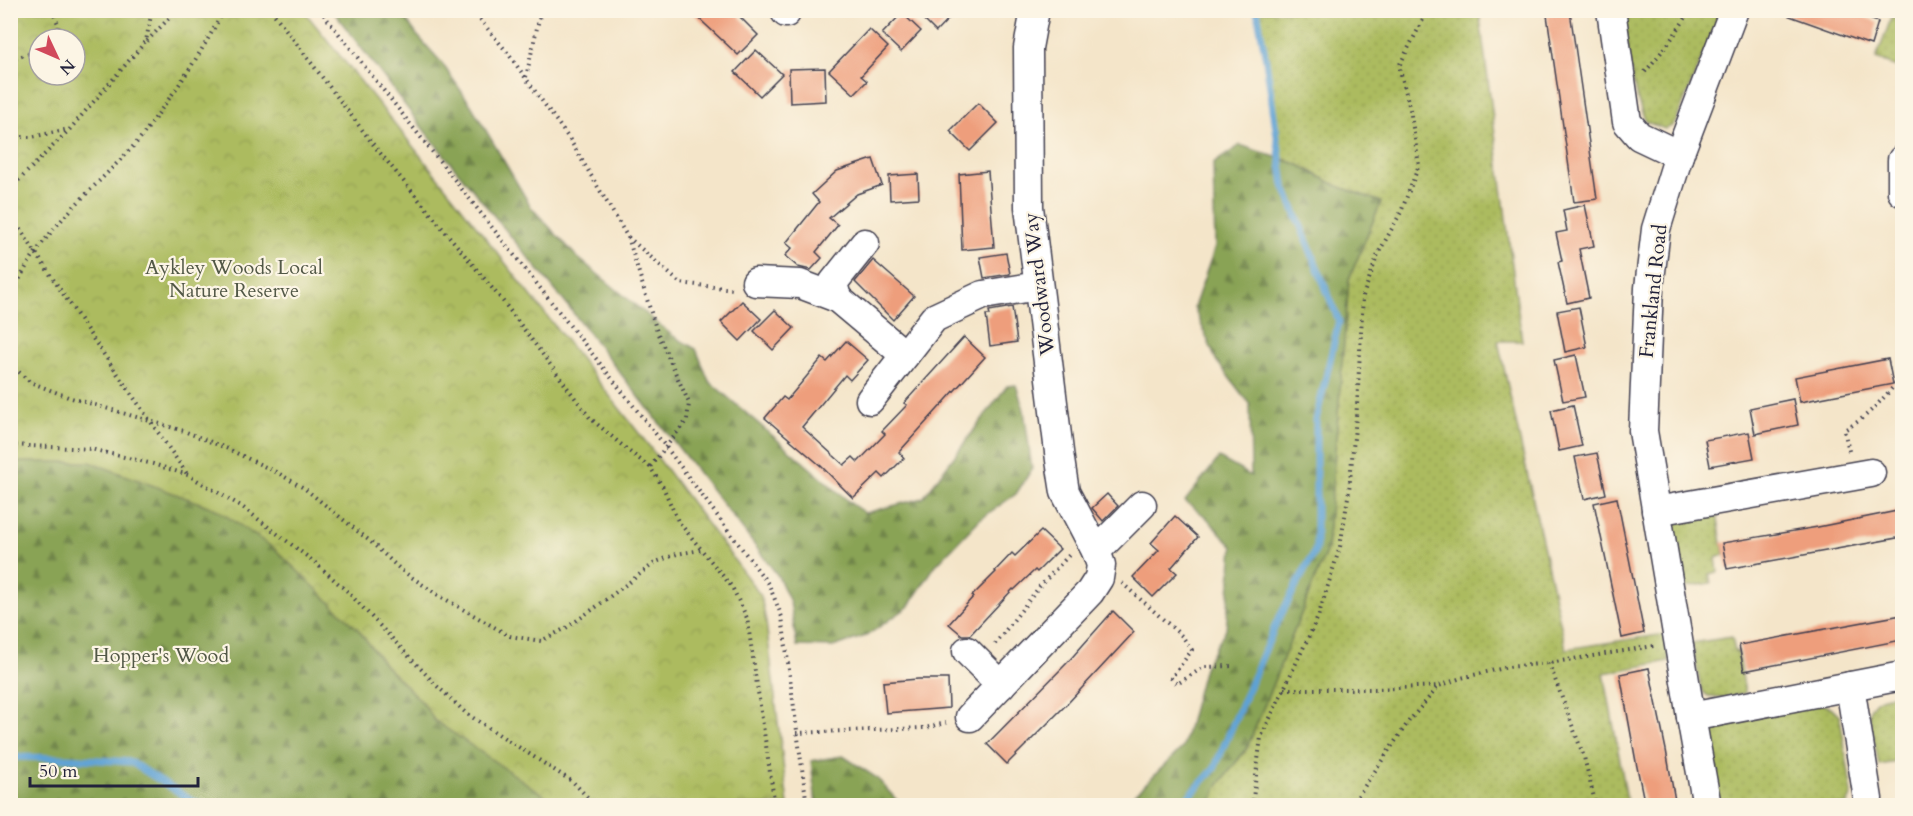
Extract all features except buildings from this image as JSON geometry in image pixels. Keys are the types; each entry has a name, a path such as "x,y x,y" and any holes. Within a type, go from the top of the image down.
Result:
{"street":[{"name":"Woodward Way","path":"970,717 1090,592 1099,578 1101,565 1065,492 1038,286 1029,207 1027,129 1028,48 1035,10"},
{"path":"1611,10 1627,122 1639,136 1679,154"},
{"name":"Frankland Road","path":"1707,806 1643,431 1648,288 1656,229 1679,154 1734,10"},
{"path":"1902,160 1902,192"},
{"path":"837,298 832,283 865,243"},
{"path":"743,286 800,284 837,298 905,355"},
{"path":"870,400 934,318 983,295 1038,286"},
{"path":"1656,512 1862,474"},
{"path":"1090,540 1142,505"},
{"path":"973,656 1001,685"},
{"path":"1691,717 1902,676"},
{"path":"1850,686 1868,799 1866,806"}],"path":[{"path":"52,10 59,27"},
{"path":"146,41 152,10"},
{"path":"10,189 70,129 146,41 177,10"},
{"path":"10,301 19,278 36,252 70,211 140,139 189,71 225,10"},
{"path":"271,10 376,148 502,300 590,418 630,453 650,467 663,487 678,521 732,587 747,618 775,806"},
{"path":"320,10 666,447 769,585 782,617 807,806"},
{"path":"472,10 526,78 570,140 627,236 657,332 689,404 687,420 650,467"},
{"path":"526,78 542,10"},
{"path":"1252,806 1261,737 1318,616 1340,547 1349,491 1357,406 1363,296 1378,254 1401,212 1419,165 1410,109 1399,66 1425,16 1471,10"},
{"path":"1623,95 1634,87 1691,10"},
{"path":"10,60 27,54"},
{"path":"10,137 32,137 70,129"},
{"path":"10,214 188,475"},
{"path":"627,236 680,283 743,286"},
{"path":"10,364 30,382 68,397 184,431 228,449 304,488 371,542 401,570 438,595 510,636 541,641 566,628 656,562 677,554 702,550"},
{"path":"1862,474 1844,430 1860,422 1872,412 1902,377"},
{"path":"10,445 91,449 153,464 188,475 241,506 313,561 347,591 437,686 467,714 573,782 596,806"},
{"path":"973,656 993,645 1040,586 1081,542 1090,540"},
{"path":"1143,601 1182,636 1192,650 1171,678 1177,684 1204,667 1233,666"},
{"path":"1284,689 1440,686 1461,678 1509,667 1550,663 1678,643"},
{"path":"1550,663 1584,757 1596,806"},
{"path":"1351,806 1409,721 1440,686"},
{"path":"796,733 925,728 970,717"}],"green space":[{"name":"Aykley Woods Local Nature Reserve","path":"11,10 304,11 649,446 761,596 788,805 556,805 434,720 423,703 385,665 358,629 275,549 216,509 90,462 11,462"},
{"path":"333,11 400,11 441,62 471,105 531,207 577,257 673,336 696,349 709,381 853,505 865,513 923,498 1007,386 1016,385 1024,410 1032,469 1016,494 980,519 935,566 908,607 866,636 833,647 797,646 790,602 778,576 563,300 427,134"},
{"path":"1257,11 1479,11 1522,341 1498,341 1566,649 1665,634 1669,661 1604,673 1628,805 1211,806 1217,787 1247,748 1327,549 1349,279 1381,202 1335,185 1299,165 1280,158"},
{"path":"1623,11 1721,11 1676,121 1665,129 1646,122 1636,96"},
{"path":"1892,16 1902,20 1902,69 1876,59"},
{"path":"1240,145 1299,165 1335,185 1381,202 1349,279 1327,549 1247,748 1217,787 1211,805 1124,805 1183,747 1204,667 1226,629 1233,547 1206,517 1185,501 1219,458 1251,476 1250,405 1216,360 1194,307 1215,247 1213,164"},
{"name":"Hopper's Wood","path":"11,462 90,462 216,509 275,549 358,629 385,665 423,703 434,720 556,805 11,806"},
{"path":"1717,514 1724,555 1716,558 1718,572 1709,574 1711,583 1682,588 1672,528 1676,523"},
{"path":"1732,637 1735,652 1738,651 1745,693 1715,698 1705,694 1701,689 1692,643"},
{"path":"1902,693 1902,761 1879,765 1869,714 1877,700"},
{"path":"1819,703 1832,708 1840,717 1852,794 1847,805 1713,805 1704,726"},
{"path":"843,756 877,778 901,805 816,805 811,761"}],"waterway":[{"path":"1180,806 1214,769 1276,624 1316,549 1316,420 1339,321 1284,185 1257,10"},
{"path":"10,757 131,762 203,806"}]}
